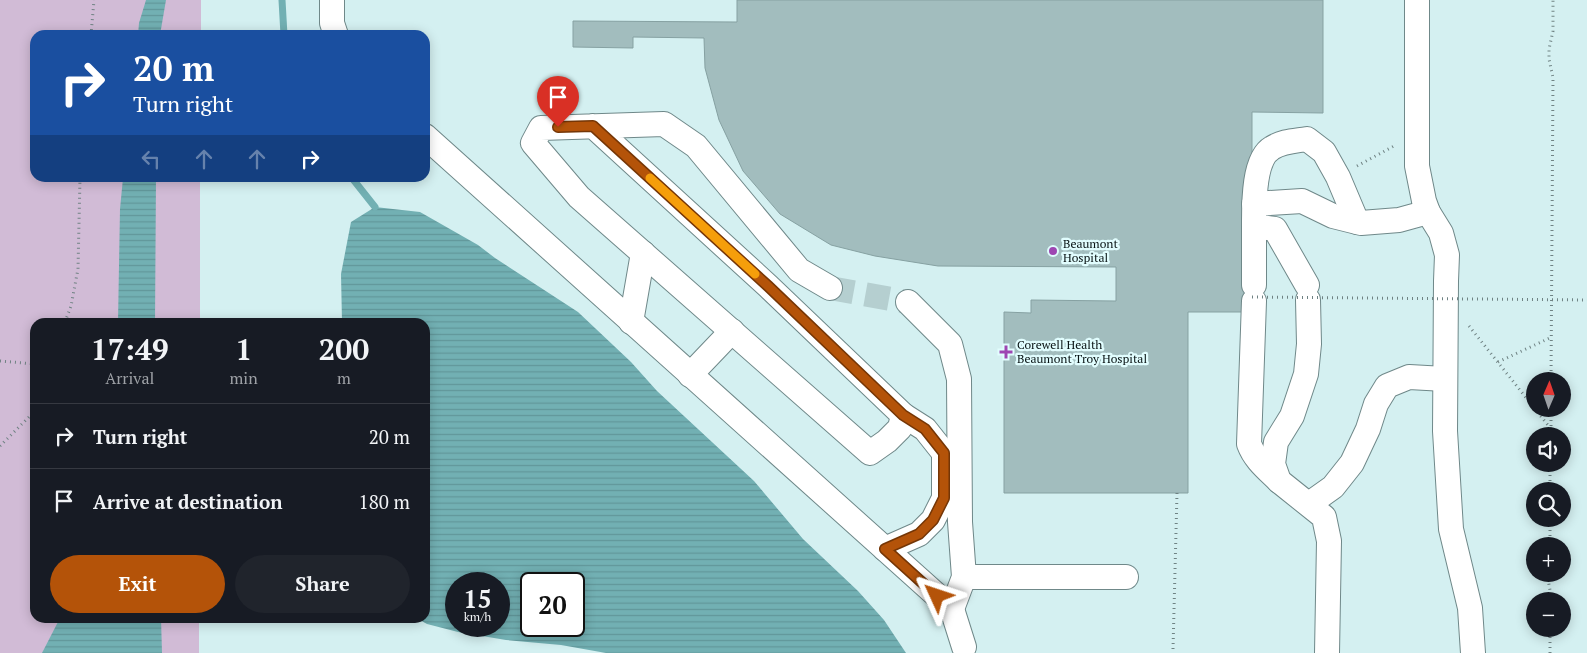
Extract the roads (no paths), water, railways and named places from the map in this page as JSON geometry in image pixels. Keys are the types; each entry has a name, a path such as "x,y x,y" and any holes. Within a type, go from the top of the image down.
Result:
{"lane":[{"path":"332,0 332,23 334,30"},
{"path":"1417,0 1417,166 1421,190 1428,212 1441,234 1447,255 1445,431 1451,528 1470,608 1473,653"},
{"path":"830,288 799,270 696,146 664,124 541,128 533,143 579,197 870,452 887,441 900,428 903,415"},
{"path":"593,126 768,286 903,415 925,429 944,453 944,498 933,520 919,534 885,549"},
{"path":"1327,653 1329,541 1324,517 1279,481 1258,461 1253,455 1249,444 1256,183 1262,161 1270,148 1284,142 1306,139 1324,152 1338,176 1357,222"},
{"path":"430,141 952,609 964,647"},
{"path":"1254,215 1302,201 1333,216 1357,222 1399,220 1428,212"},
{"path":"1254,215 1275,229 1307,292 1309,344 1306,374 1292,416 1276,442 1273,464 1279,481"},
{"path":"630,322 643,254"},
{"path":"908,302 950,344 960,379 960,522 964,577 952,609"},
{"path":"690,375 732,331"},
{"path":"1309,504 1333,487 1352,463 1368,429 1376,404 1387,386 1409,377 1445,379"},
{"path":"964,577 1126,577"}],"water":[{"path":"146,0 166,0 161,30 138,30"},
{"path":"123,182 156,182 155,318 118,318 120,209"},
{"path":"375,207 420,212 478,245 578,312 631,362 657,391 754,481 803,539 858,591 884,620 906,653 606,653 561,645 488,637 510,637 510,572 445,572 445,629 425,623 430,623 430,318 342,318 341,274 351,222"},
{"path":"57,623 161,623 162,653 42,653"}],"waterway":[{"path":"282,0 284,30"},
{"path":"355,182 375,207"}],"tunnel":[{"path":"830,288 908,302"}],"place":[{"name":"Beaumont Hospital","path":"1053,251"},
{"name":"Corewell Health Beaumont Troy Hospital","path":"1006,352"}]}
